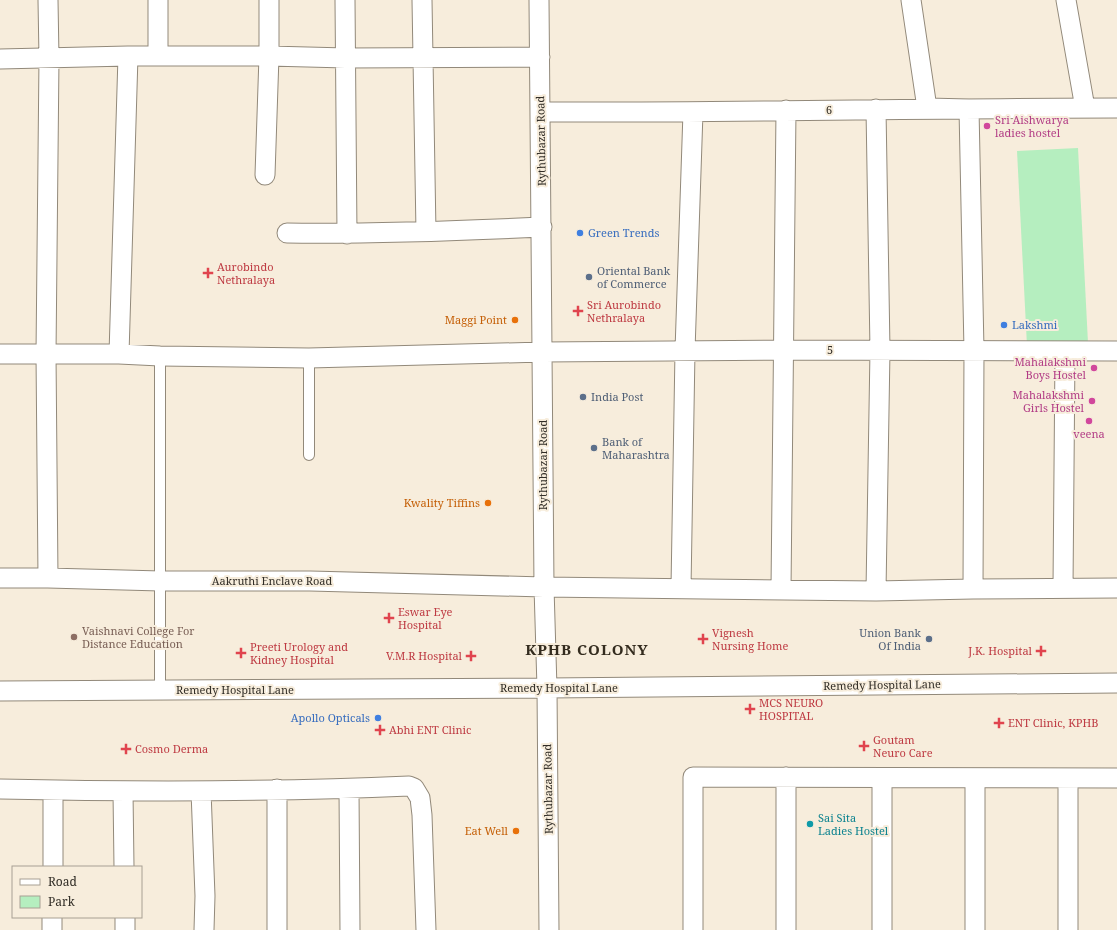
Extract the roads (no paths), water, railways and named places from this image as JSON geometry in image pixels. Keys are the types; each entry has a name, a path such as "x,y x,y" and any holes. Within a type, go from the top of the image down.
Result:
{"street":[{"path":"48,0 49,58 46,354 48,578"},
{"path":"158,0 158,56"},
{"path":"265,175 269,56 269,0"},
{"path":"345,0 347,234"},
{"path":"422,0 426,232"},
{"name":"Rythubazar Road","path":"539,0 544,586 547,688 549,930"},
{"path":"911,0 927,108 969,109 974,350 973,589"},
{"path":"1066,0 1084,108"},
{"path":"119,354 128,56"},
{"path":"0,59 128,56 269,56 346,58 540,57"},
{"name":"6","path":"540,112 693,112 927,108 1117,108"},
{"path":"876,109 880,350 876,591"},
{"path":"781,590 786,110"},
{"path":"680,588 685,351 693,112"},
{"path":"287,233 347,234 542,227"},
{"name":"5","path":"0,354 119,354 309,358 543,352 783,350 1117,351"},
{"path":"1063,588 1066,352"},
{"name":"Aakruthi Enclave Road","path":"0,578 160,581 310,581 876,591 1117,588"},
{"name":"Remedy Hospital Lane","path":"0,691 1117,683"},
{"path":"786,777 786,930"},
{"path":"693,930 693,778 1117,778"},
{"path":"882,778 882,930"},
{"path":"975,778 975,930"},
{"path":"1068,778 1068,930"},
{"path":"0,789 123,792 409,786 414,788 420,798 422,815 426,930"},
{"path":"349,788 350,930"},
{"path":"277,789 277,930"},
{"path":"52,866 53,790"},
{"path":"201,791 205,896 204,930"},
{"path":"123,792 124,866"},
{"path":"52,918 52,930"},
{"path":"125,918 125,930"}],"lane":[{"path":"160,356 160,690"},
{"path":"309,358 309,455"}],"place":[{"name":"Sri Aishwarya ladies hostel","path":"987,126"},
{"name":"Green Trends","path":"580,233"},
{"name":"Aurobindo Nethralaya","path":"208,273"},
{"name":"Oriental Bank of Commerce","path":"589,277"},
{"name":"Sri Aurobindo Nethralaya","path":"578,311"},
{"name":"Maggi Point","path":"515,320"},
{"name":"Lakshmi","path":"1004,325"},
{"name":"Mahalakshmi Boys Hostel","path":"1094,368"},
{"name":"India Post","path":"583,397"},
{"name":"Mahalakshmi Girls Hostel","path":"1092,401"},
{"name":"veena","path":"1089,421"},
{"name":"Bank of Maharashtra","path":"594,448"},
{"name":"Kwality Tiffins","path":"488,503"},
{"name":"Eswar Eye Hospital","path":"389,618"},
{"name":"Vaishnavi College For Distance Education","path":"74,637"},
{"name":"Vignesh Nursing Home","path":"703,639"},
{"name":"Union Bank Of India","path":"929,639"},
{"name":"J.K. Hospital","path":"1041,651"},
{"name":"Preeti Urology and Kidney Hospital","path":"241,653"},
{"name":"V.M.R Hospital","path":"471,656"},
{"name":"MCS NEURO HOSPITAL","path":"750,709"},
{"name":"Apollo Opticals","path":"378,718"},
{"name":"ENT Clinic, KPHB","path":"999,723"},
{"name":"Abhi ENT Clinic","path":"380,730"},
{"name":"Goutam Neuro Care","path":"864,746"},
{"name":"Cosmo Derma","path":"126,749"},
{"name":"Sai Sita Ladies Hostel","path":"810,824"},
{"name":"Eat Well","path":"516,831"}],"district":[{"name":"KPHB COLONY","path":"587,650"}]}
